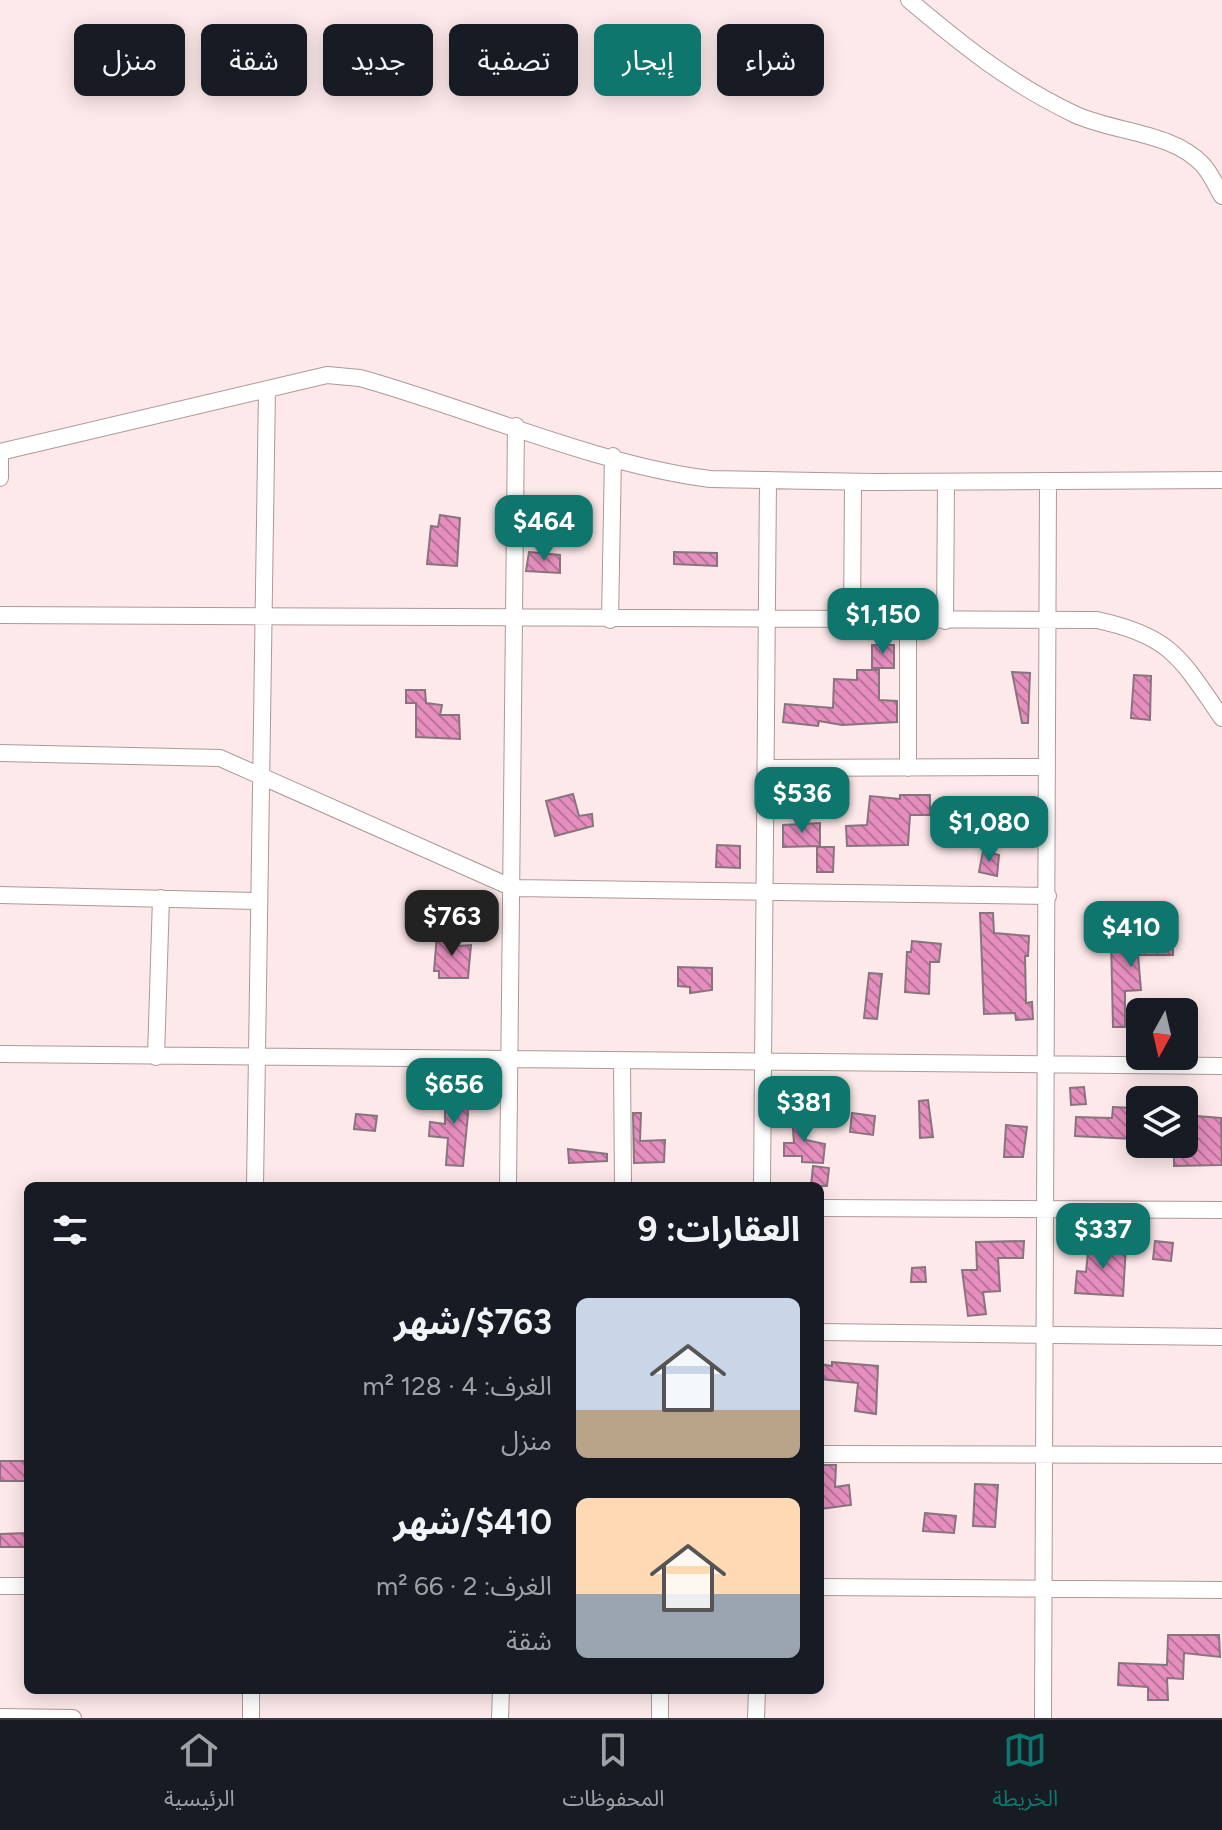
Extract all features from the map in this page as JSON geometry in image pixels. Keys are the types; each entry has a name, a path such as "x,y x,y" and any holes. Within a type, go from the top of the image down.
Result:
{"street":[{"path":"909,0 979,60 1075,115 1168,142 1187,152 1204,166 1222,196"},
{"path":"0,478 0,452 327,375 360,378 684,475 853,482 1222,480"},
{"path":"255,1182 267,389"},
{"path":"508,1182 516,426"},
{"path":"610,620 613,456"},
{"path":"762,1182 768,480"},
{"path":"1043,1718 1048,481"},
{"path":"852,621 853,482"},
{"path":"945,621 946,482"},
{"path":"0,615 908,622 1097,620 1133,628 1156,638 1180,658 1222,718"},
{"path":"908,622 908,768"},
{"path":"0,753 220,758 513,888 765,895 1048,896"},
{"path":"766,768 1047,767"},
{"path":"0,895 259,901"},
{"path":"156,1057 161,898"},
{"path":"0,1054 255,1059 1222,1066"},
{"path":"622,1062 623,1182"},
{"path":"824,1208 1222,1210"},
{"path":"824,1332 1222,1337"},
{"path":"824,1454 1222,1455"},
{"path":"0,1586 24,1586"},
{"path":"824,1587 1222,1590"},
{"path":"251,1694 251,1718"},
{"path":"500,1718 501,1694"},
{"path":"660,1694 660,1718"},
{"path":"756,1718 757,1694"},
{"path":"0,1717 73,1718"}],"building":[{"path":"440,515 460,518 457,566 427,564 431,526 438,527"},
{"path":"529,552 560,555 560,573 526,571"},
{"path":"674,552 717,553 717,566 674,564"},
{"path":"872,645 894,645 894,668 872,668"},
{"path":"857,670 879,670 879,700 897,701 897,722 842,725 819,721 818,726 783,722 785,704 833,708 834,679 857,680"},
{"path":"1012,672 1030,673 1028,723 1022,723"},
{"path":"1134,675 1151,676 1150,720 1131,718"},
{"path":"406,690 425,690 426,703 442,705 440,715 459,715 460,739 416,737 416,703 406,703"},
{"path":"573,794 579,816 592,814 593,826 555,836 546,801"},
{"path":"900,795 930,795 930,815 910,815 908,845 847,846 846,826 867,825 870,796 900,799"},
{"path":"820,823 820,846 783,847 783,825"},
{"path":"717,845 740,846 740,868 716,867"},
{"path":"817,847 834,847 833,872 817,872"},
{"path":"983,851 999,855 997,876 979,872"},
{"path":"980,913 993,913 994,933 1029,936 1028,956 1025,956 1026,1003 1032,1002 1033,1019 1016,1020 1015,1013 984,1014"},
{"path":"437,934 457,936 457,946 471,945 468,978 439,978 439,971 434,971"},
{"path":"1111,938 1173,940 1173,955 1138,955 1141,990 1125,991 1125,1027 1113,1027"},
{"path":"912,941 941,944 939,962 930,962 929,994 905,992 907,952 911,952"},
{"path":"678,967 712,968 712,990 690,993 690,987 678,986"},
{"path":"869,973 882,974 877,1019 864,1018"},
{"path":"1084,1087 1086,1104 1071,1105 1070,1088"},
{"path":"465,1088 468,1114 463,1166 446,1165 448,1138 429,1136 430,1122 445,1124 445,1089"},
{"path":"928,1100 933,1137 920,1138 919,1101"},
{"path":"1113,1107 1126,1108 1126,1139 1075,1136 1076,1117 1112,1118"},
{"path":"633,1113 641,1113 640,1141 665,1140 664,1162 634,1163"},
{"path":"803,1113 806,1140 825,1144 823,1163 802,1162 802,1156 784,1156 784,1143 794,1143 792,1114"},
{"path":"852,1113 875,1116 873,1135 850,1132"},
{"path":"356,1114 377,1116 375,1131 354,1129"},
{"path":"1198,1116 1221,1118 1222,1165 1174,1166 1174,1158 1198,1158"},
{"path":"1006,1125 1027,1127 1023,1157 1004,1157"},
{"path":"568,1149 607,1154 607,1161 569,1163"},
{"path":"813,1166 829,1168 827,1186 824,1182 811,1182"},
{"path":"1024,1241 1023,1258 998,1258 1000,1291 983,1292 986,1314 968,1316 962,1270 977,1270 976,1242"},
{"path":"1155,1241 1173,1243 1171,1261 1153,1259"},
{"path":"1089,1242 1126,1246 1123,1296 1075,1293 1077,1271 1086,1272"},
{"path":"925,1267 926,1282 911,1282 912,1268"},
{"path":"832,1362 878,1366 876,1414 855,1411 858,1383 824,1379 824,1365 832,1366"},
{"path":"0,1461 24,1461 24,1481 0,1481"},
{"path":"824,1465 836,1465 835,1487 849,1485 851,1505 824,1508"},
{"path":"975,1484 998,1485 995,1527 973,1526"},
{"path":"925,1513 956,1516 954,1533 923,1531"},
{"path":"24,1533 24,1547 0,1547 0,1534"},
{"path":"1168,1635 1219,1635 1220,1657 1184,1653 1183,1679 1167,1678 1168,1700 1148,1700 1148,1687 1118,1685 1119,1663 1167,1665"}]}
